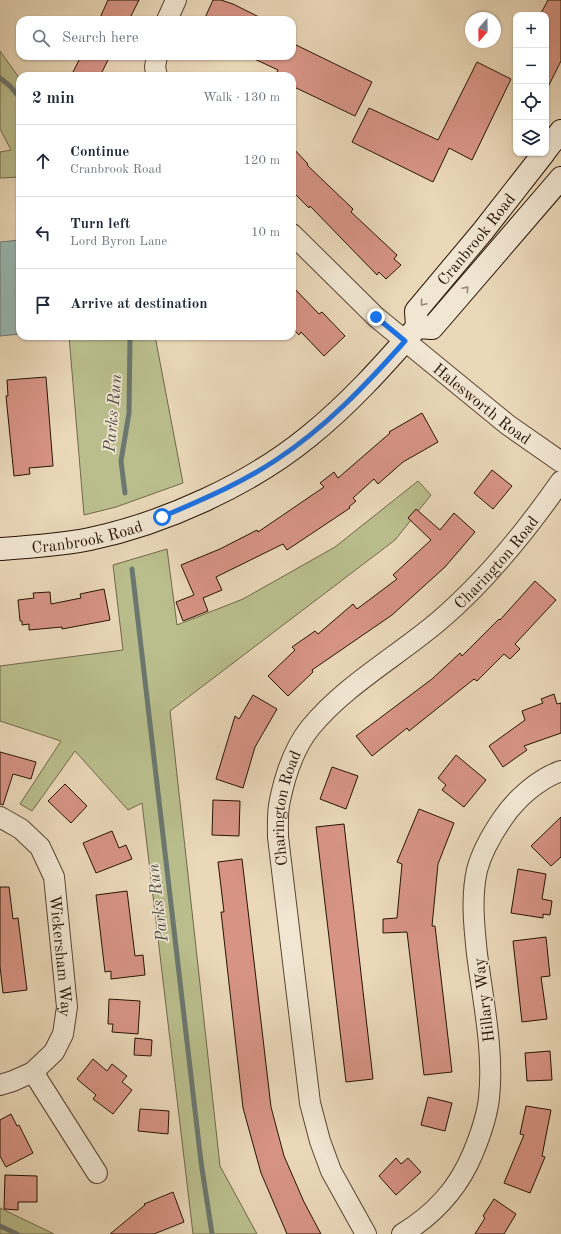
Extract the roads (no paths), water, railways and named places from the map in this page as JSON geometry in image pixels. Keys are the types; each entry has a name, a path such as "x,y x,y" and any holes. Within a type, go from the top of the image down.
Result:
{"street":[{"path":"169,16 176,0"},
{"path":"156,60 156,72"},
{"path":"549,146 561,131"},
{"name":"Cranbrook Road","path":"0,549 67,542 111,533 162,517 226,489 276,460 308,438 352,398 411,334 416,311 483,231 542,156"},
{"name":"Cranbrook Road","path":"411,334 432,328 561,178"},
{"name":"Halesworth Road","path":"296,238 376,317 411,334 508,425 561,462"},
{"name":"Charington Road","path":"366,1234 332,1171 320,1141 310,1103 278,836 279,802 296,750 309,729 332,704 440,620 474,589 513,545 561,481"},
{"name":"Hillary Way","path":"402,1234 431,1214 451,1193 468,1165 481,1132 489,1100 490,1062 474,928 473,892 478,868 490,838 509,810 531,789 561,771"},
{"name":"Wickersham Way","path":"0,817 21,829 40,847 54,877 67,1007 63,1034 54,1052 33,1072 13,1081 0,1084"},
{"path":"33,1072 97,1173"}],"water":[{"path":"16,240 16,334 0,336 0,242"}],"waterway":[{"name":"Parks Run","path":"0,78 16,93"},
{"name":"Parks Run","path":"125,493 121,461 129,413 130,340"},
{"name":"Parks Run","path":"132,569 201,1162 212,1234"},
{"path":"0,1226 17,1234"}]}
